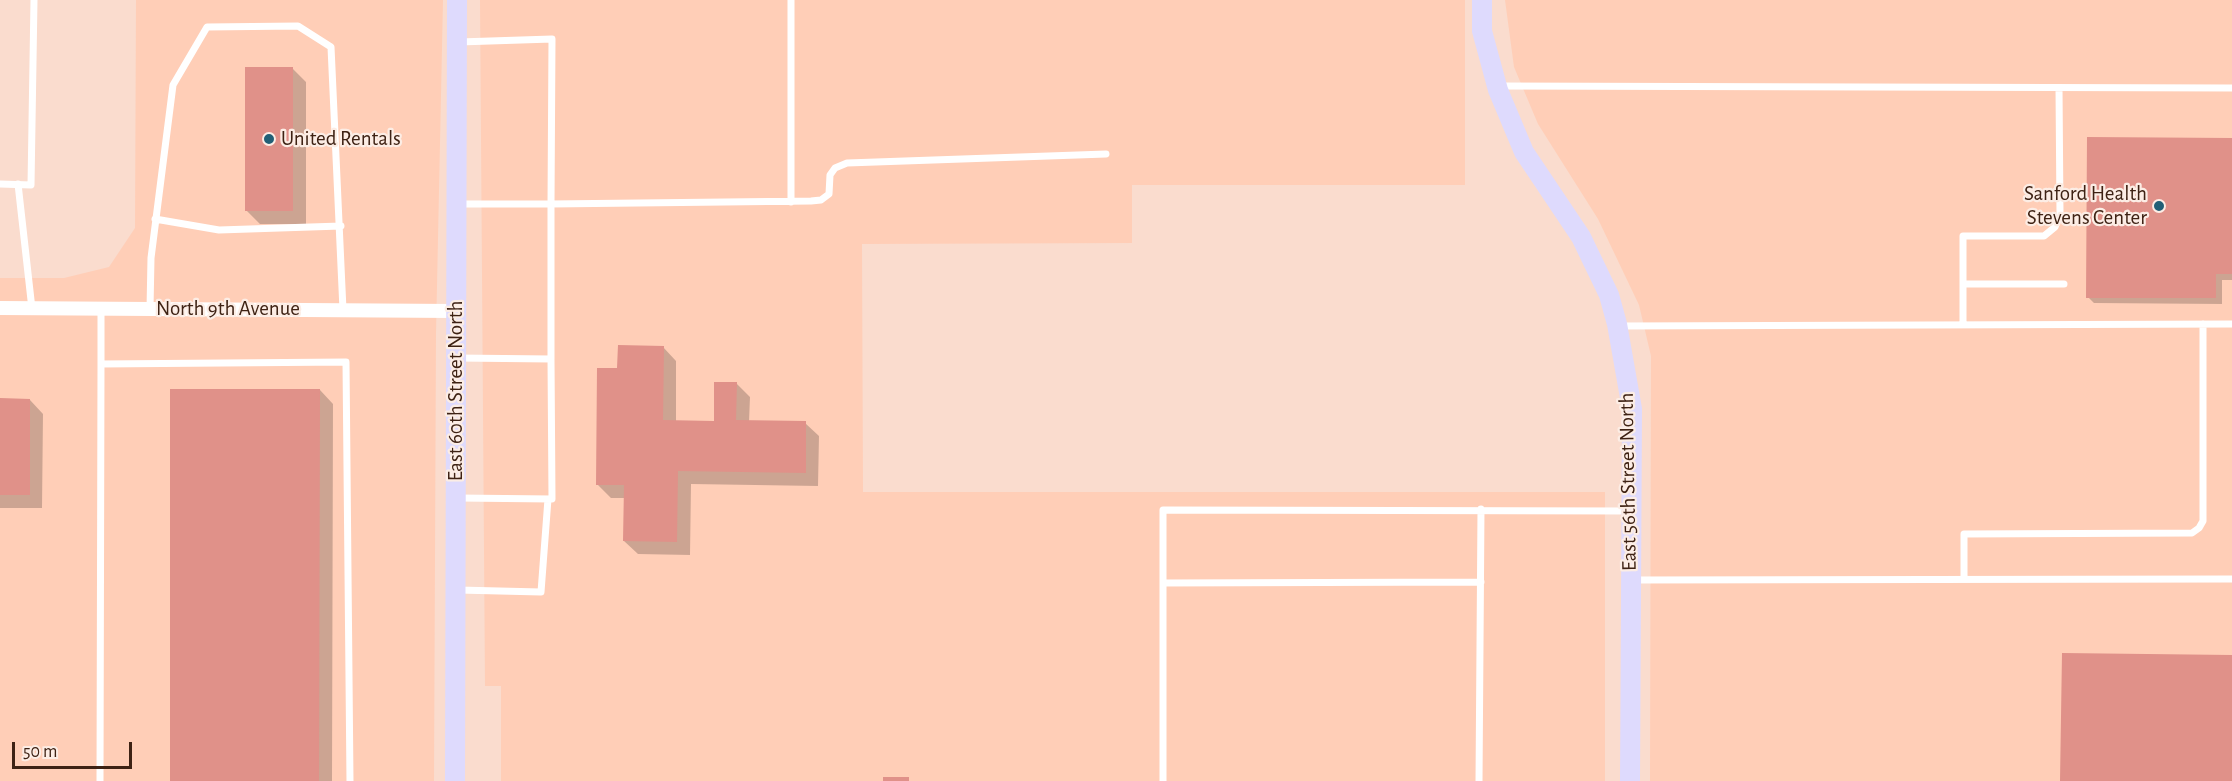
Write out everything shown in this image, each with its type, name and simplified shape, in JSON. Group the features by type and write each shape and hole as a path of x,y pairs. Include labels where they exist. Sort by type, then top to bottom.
{"street":[{"name":"East 60th Street North","path":"455,781 457,0"},
{"name":"East 56th Street North","path":"1482,0 1482,31 1497,86 1524,152 1581,237 1609,295 1617,326 1632,409 1630,781"},
{"name":"North 9th Avenue","path":"0,308 456,311"}],"lane":[{"path":"0,184 31,185 33,0"},
{"path":"791,0 791,202"},
{"path":"150,309 155,219 173,85 207,27 298,26 331,47 341,225 343,310"},
{"path":"456,498 552,499 550,204 552,39 457,42"},
{"path":"1497,86 2232,88"},
{"path":"1963,324 1963,236 2044,236 2055,227 2060,214 2059,88"},
{"path":"456,204 820,200 829,194 830,175 835,168 847,163 1106,154"},
{"path":"18,184 32,309"},
{"path":"155,219 219,230 341,225"},
{"path":"1963,284 2064,284"},
{"path":"100,781 101,309"},
{"path":"1964,579 1964,534 2192,532 2199,528 2203,521 2203,324"},
{"path":"1617,326 2232,324"},
{"path":"456,358 551,358"},
{"path":"101,364 346,362 350,781"},
{"path":"456,590 541,592 548,499"},
{"path":"1479,781 1481,509"},
{"path":"1163,781 1163,510 1630,511"},
{"path":"1630,579 2232,579"},
{"path":"1163,583 1480,582"}],"shaded area":[{"path":"136,0 443,0 436,333 434,781 0,781 0,278 64,278 109,267 135,228"},
{"path":"480,0 1465,0 1465,185 1132,185 1132,243 862,244 863,492 1605,492 1605,781 501,781 501,686 485,686"},
{"path":"1505,0 2232,0 2232,781 1650,781 1651,356 1639,305 1598,219 1538,124 1514,67"}],"building":[{"name":"United Rentals","path":"245,67 293,67 293,211 245,211"},
{"name":"Sanford Health Stevens Center","path":"2087,137 2232,138 2232,274 2216,274 2216,298 2086,298"},
{"path":"618,345 664,346 663,420 714,421 714,382 737,382 736,420 806,421 806,473 678,471 677,542 623,541 624,485 596,485 597,368 617,368"},
{"path":"170,389 320,389 319,781 170,781"},
{"path":"0,398 30,399 30,495 0,495"},
{"path":"2062,653 2232,655 2232,781 2060,781"},
{"path":"883,777 909,777 909,781 883,781"}],"place":[{"name":"United Rentals","path":"269,139"},
{"name":"Sanford Health Stevens Center","path":"2159,206"}]}
